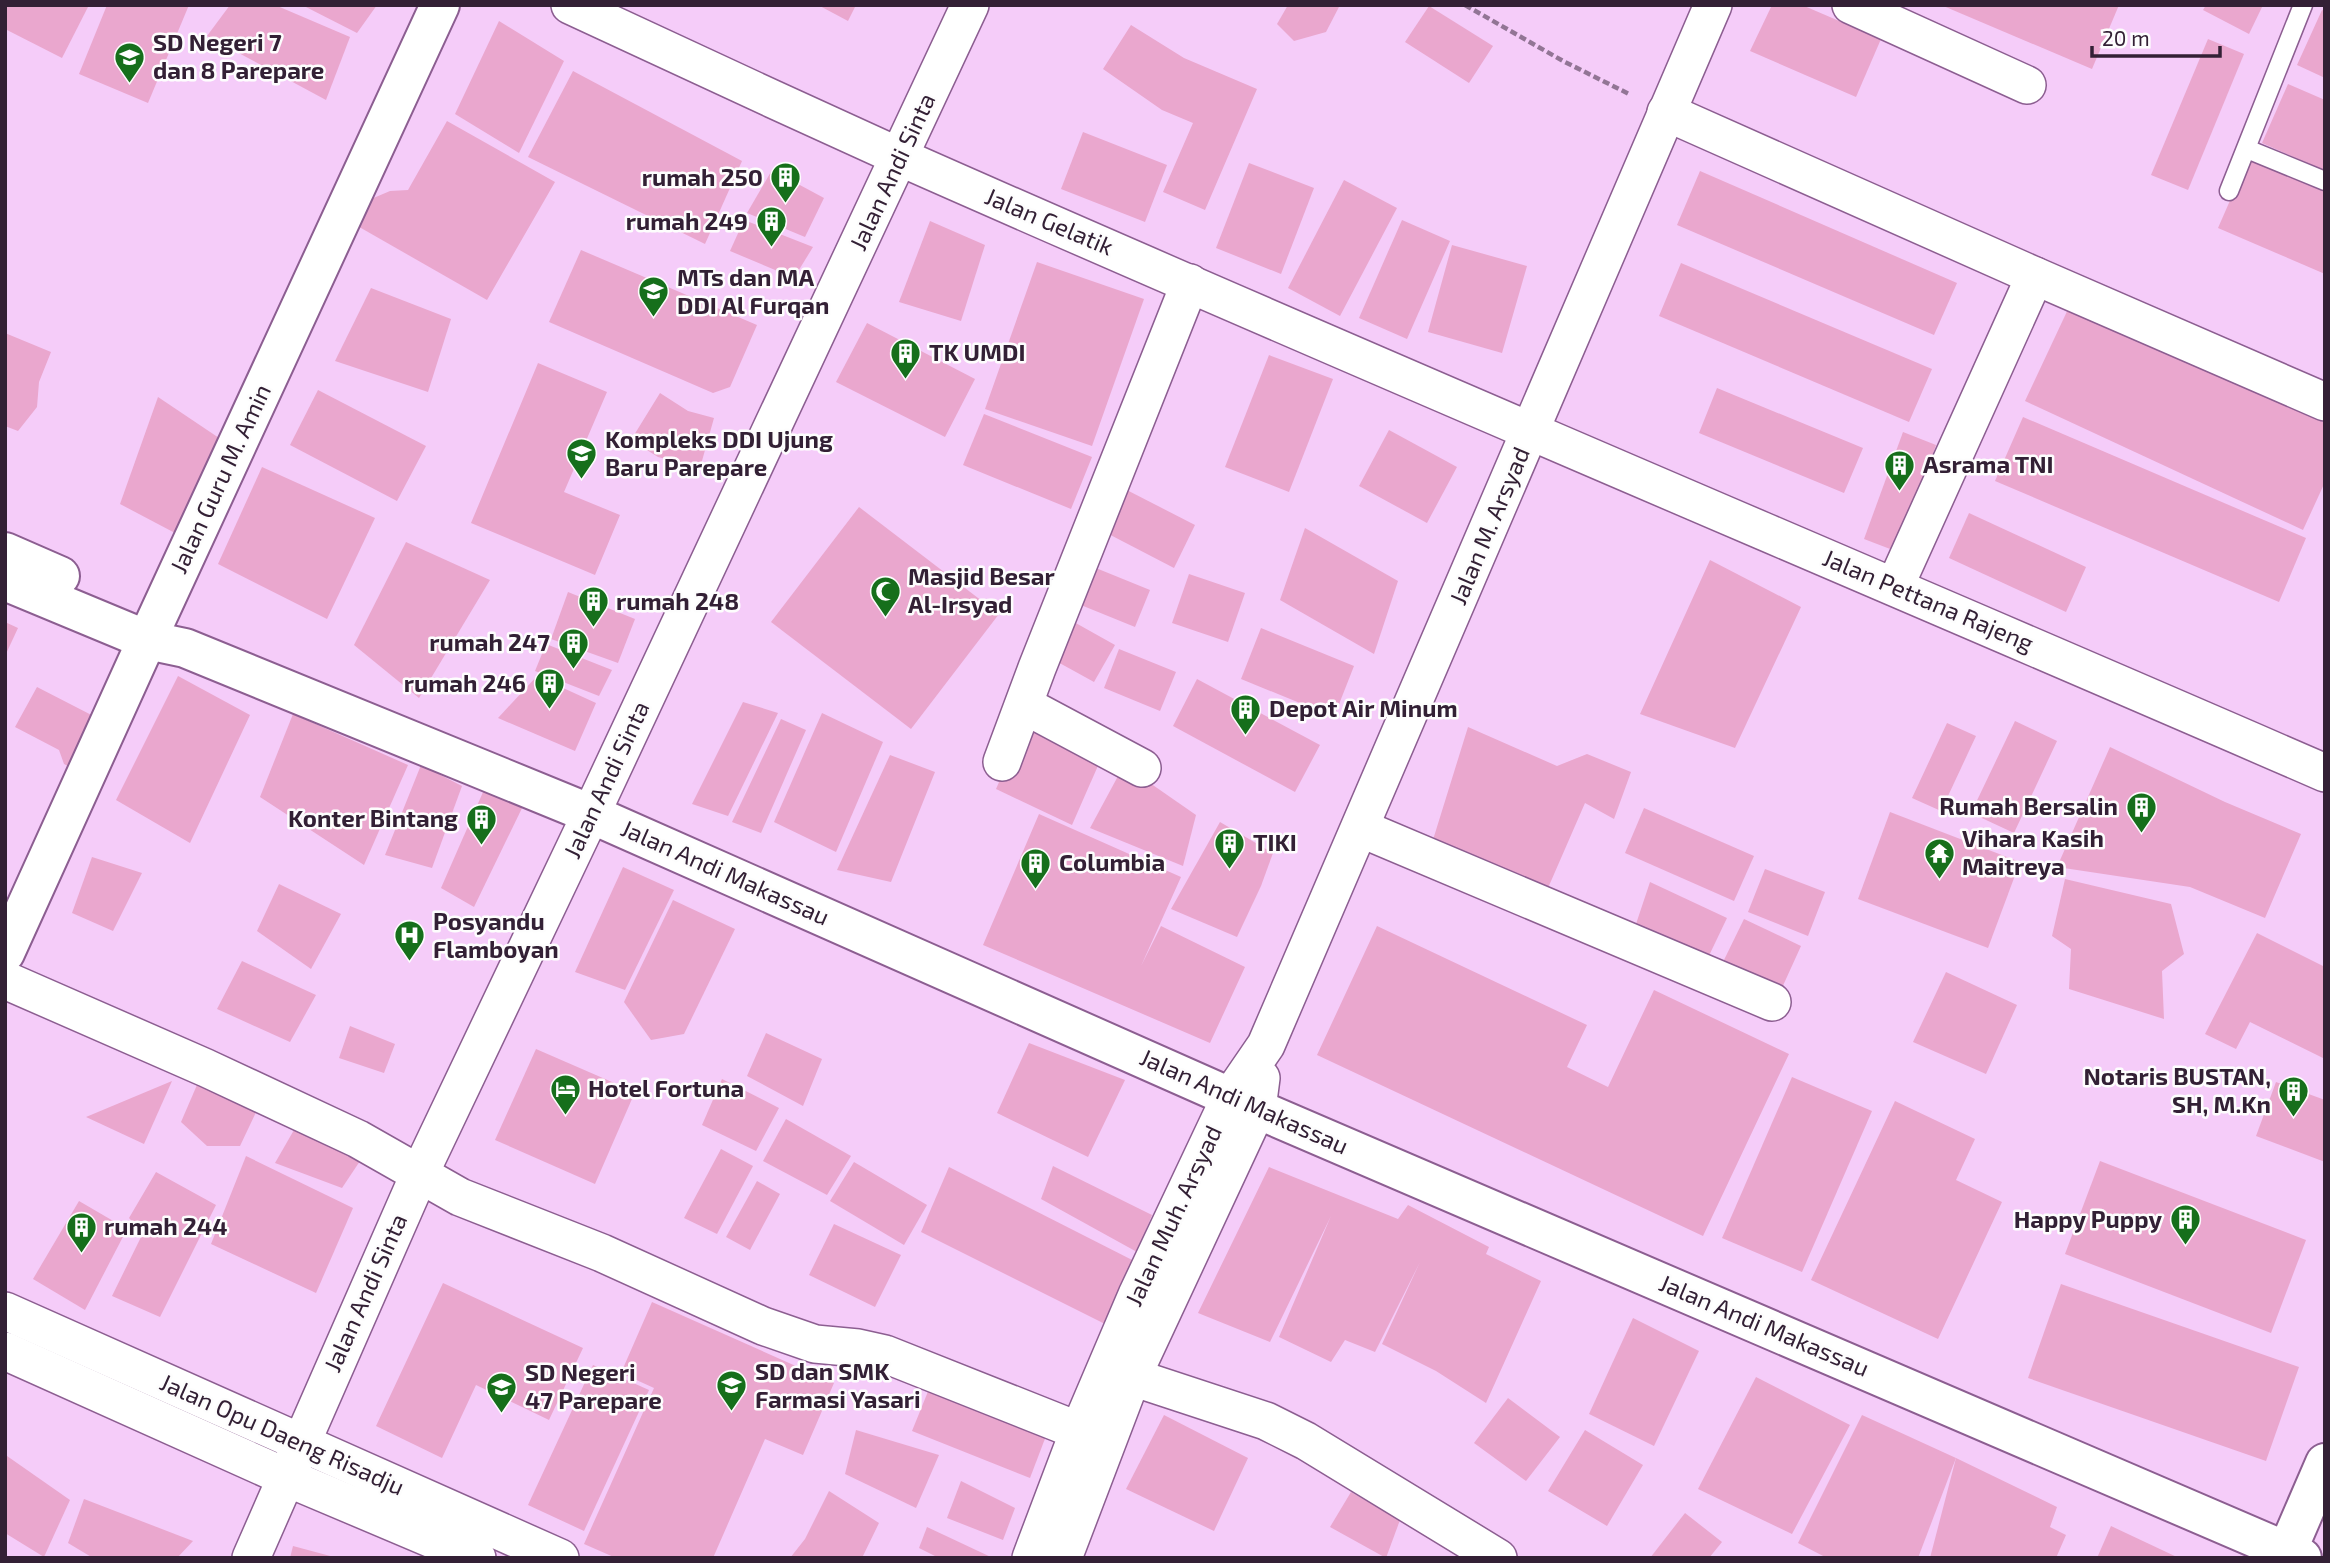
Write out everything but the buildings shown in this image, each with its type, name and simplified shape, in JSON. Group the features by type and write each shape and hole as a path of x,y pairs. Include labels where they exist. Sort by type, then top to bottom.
{"street":[{"name":"Jalan Guru M. Amin","path":"5,953 440,5"},
{"name":"Jalan Gelatik","path":"569,5 900,157 1531,431"},
{"name":"Jalan Andi Sinta","path":"251,1558 419,1175 592,814 970,5"},
{"name":"Jalan M. Arsyad","path":"1266,1045 1713,5"},
{"path":"1851,5 2027,85"},
{"path":"1666,112 2325,402"},
{"path":"1895,586 2035,276"},
{"path":"1002,762 1190,283"},
{"name":"Jalan Pettana Rajeng","path":"1531,431 2325,773"},
{"path":"5,552 152,630"},
{"path":"5,581 152,630"},
{"name":"Jalan Andi Makassau","path":"152,630 185,648 592,814 1244,1102 2291,1555"},
{"path":"1024,705 1142,768"},
{"path":"1360,828 1772,1002"},
{"path":"5,980 358,1139 460,1197 602,1253 763,1326 815,1344 858,1348 885,1354 1079,1431"},
{"name":"Jalan Muh. Arsyad","path":"1063,1558 1119,1372 1244,1102 1266,1045"},
{"name":"Jalan Opu Daeng Risadju","path":"5,1311 560,1558"},
{"name":"Jalan Opu Daeng Risadju","path":"5,1351 288,1478 477,1558"},
{"path":"1119,1372 1266,1421 1306,1441 1498,1558"},
{"name":"Jalan Muh. Arsyad","path":"1031,1558 1079,1431 1119,1372"},
{"path":"2291,1555 2325,1463"}],"lane":[{"path":"2230,191 2303,5"},
{"path":"2247,149 2325,181"}],"path":[{"path":"1465,5 1563,61 1666,112"}],"place":[{"name":"SD Negeri 7 dan 8 Parepare","path":"130,84"},
{"name":"rumah 250","path":"786,205"},
{"name":"rumah 249","path":"771,249"},
{"name":"MTs dan MA DDI Al Furqan","path":"654,319"},
{"name":"TK UMDI","path":"906,380"},
{"name":"Kompleks DDI Ujung Baru Parepare","path":"582,481"},
{"name":"Asrama TNI","path":"1900,492"},
{"name":"Masjid Besar Al-Irsyad","path":"885,618"},
{"name":"rumah 248","path":"593,629"},
{"name":"rumah 247","path":"573,670"},
{"name":"rumah 246","path":"549,711"},
{"name":"Depot Air Minum","path":"1246,736"},
{"name":"Rumah Bersalin","path":"2141,834"},
{"name":"Konter Bintang","path":"481,846"},
{"name":"TIKI","path":"1230,870"},
{"name":"Vihara Kasih Maitreya","path":"1939,880"},
{"name":"Columbia","path":"1036,890"},
{"name":"Posyandu Flamboyan","path":"410,963"},
{"name":"Hotel Fortuna","path":"565,1116"},
{"name":"Notaris BUSTAN, SH, M.Kn","path":"2294,1118"},
{"name":"Happy Puppy","path":"2185,1247"},
{"name":"rumah 244","path":"81,1254"},
{"name":"SD dan SMK Farmasi Yasari","path":"732,1413"},
{"name":"SD Negeri 47 Parepare","path":"502,1414"}]}
